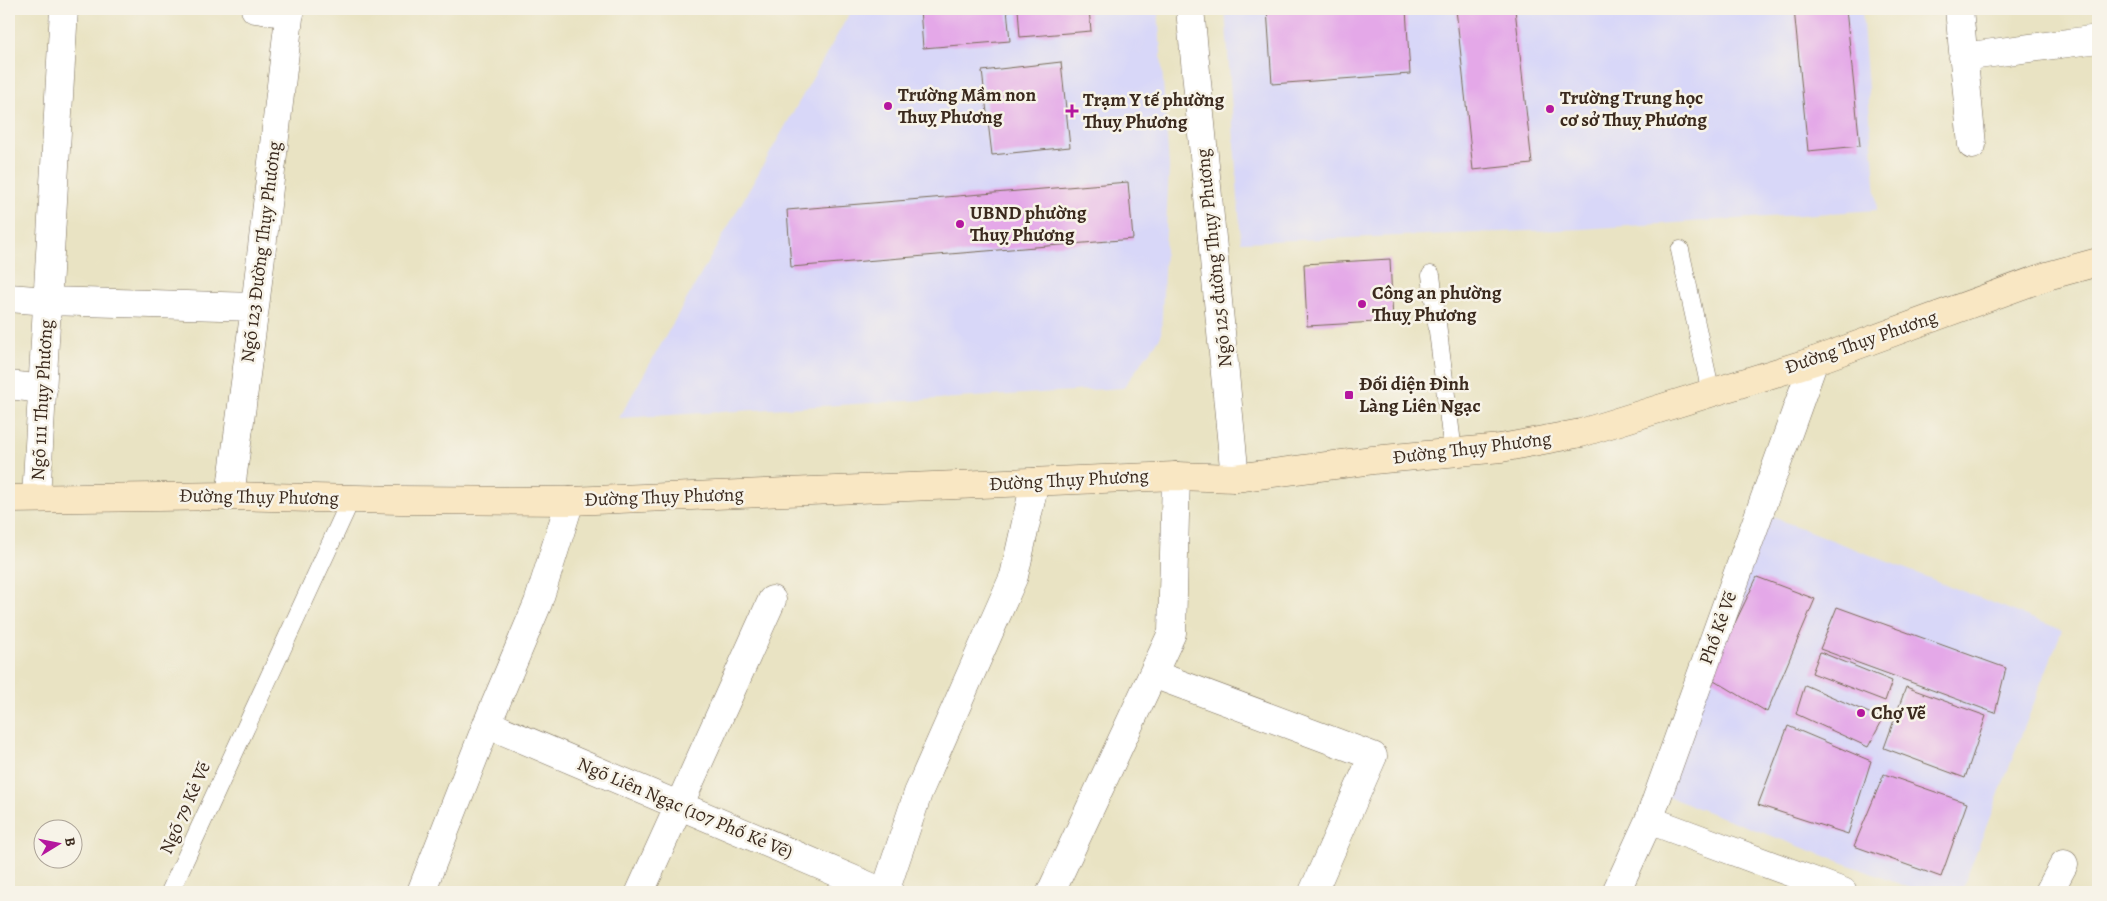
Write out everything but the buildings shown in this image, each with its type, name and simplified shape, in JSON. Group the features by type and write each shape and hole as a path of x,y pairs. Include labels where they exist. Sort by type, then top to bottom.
{"main road":[{"name":"Đường Thụy Phương","path":"9,499 230,496 570,501 1176,476 1235,478 1502,448 1581,433 1814,361 2047,276 2098,262"}],"street":[{"name":"Ngõ 111 Thụy Phương","path":"36,498 64,9"},
{"path":"255,9 290,11"},
{"name":"Ngõ 125 đường Thụy Phương","path":"1190,9 1235,478"},
{"path":"1958,9 1972,145"},
{"name":"Ngõ 123 Đường Thụy Phương","path":"230,496 290,11"},
{"path":"1963,57 2098,39"},
{"path":"9,298 48,301 254,307"},
{"name":"Phố Kẻ Vẽ","path":"1616,892 1649,820 1814,361"},
{"path":"9,385 43,389"},
{"path":"1051,892 1172,633 1176,476"},
{"path":"884,892 918,794 1014,576 1035,482"},
{"path":"421,892 487,724 538,603 570,501"},
{"path":"640,892 772,600"},
{"path":"1153,674 1373,756 1313,892"},
{"name":"Ngõ Liên Ngạc (107 Phố Kẻ Vẽ)","path":"487,724 884,892"},
{"path":"1649,820 1843,892"},
{"path":"2049,892 2064,864"}],"lane":[{"path":"1680,250 1710,393"},
{"path":"1432,275 1454,452"},
{"name":"Ngõ 79 Kẻ Vẽ","path":"170,892 238,740 351,499"}],"shaded area":[{"path":"852,9 1158,9 1169,167 1161,336 1123,388 619,418"},
{"name":"Trường Trung học cơ sở Thuỵ Phương","path":"1225,9 1862,9 1877,210 1582,229 1241,242"},
{"name":"Chợ Vẽ","path":"1763,513 2062,630 1961,892 1921,892 1663,795"}],"place":[{"name":"Trường Mầm non Thuỵ Phương","path":"888,106"},
{"name":"Trường Trung học cơ sở Thuỵ Phương","path":"1550,109"},
{"name":"Trạm Y tế phường Thuỵ Phương","path":"1072,111"},
{"name":"UBND phường Thuỵ Phương","path":"960,224"},
{"name":"Công an phường Thuỵ Phương","path":"1362,304"},
{"name":"Đối diện Đình Làng Liên Ngạc","path":"1349,395"},
{"name":"Chợ Vẽ","path":"1861,713"}]}
